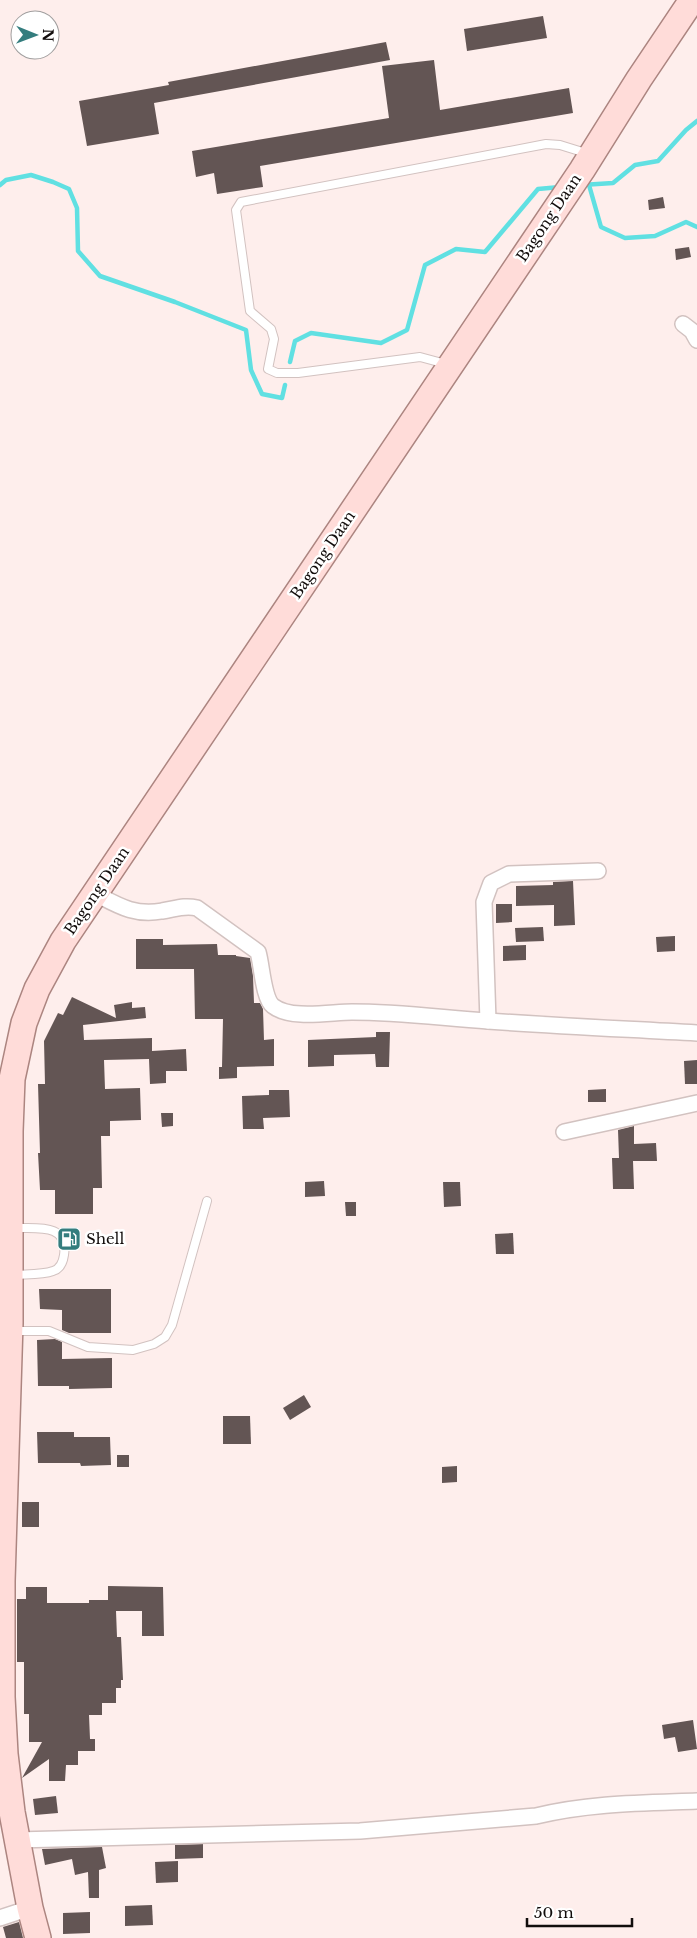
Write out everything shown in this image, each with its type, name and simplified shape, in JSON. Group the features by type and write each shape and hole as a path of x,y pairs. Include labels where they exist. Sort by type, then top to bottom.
{"main road":[{"name":"Bagong Daan","path":"38,1938 30,1908 17,1840 5,1754 1,1697 1,1581 6,1326 10,1275 10,1131 12,1079 24,1022 37,989 54,957 587,162 639,79 692,0"}],"street":[{"path":"682,324 692,331 697,340"},
{"path":"488,1021 484,902 491,883 509,874 598,871"},
{"path":"96,894 132,912 162,911 188,906 197,908 258,952 267,998 273,1006 286,1011 303,1014 352,1012 410,1014 488,1021 697,1033"},
{"path":"564,1132 697,1102"},
{"path":"17,1840 360,1831 536,1816 563,1810 624,1803 697,1801"},
{"path":"0,1918 30,1908"}],"lane":[{"path":"450,365 420,357 298,373 277,373 268,369 274,339 271,329 250,311 236,210 241,202 546,144 560,145 587,162"},
{"path":"6,1326 49,1331 88,1347 133,1350 154,1344 165,1337 172,1325 207,1201"},
{"path":"10,1228 53,1231 60,1234 63,1238 65,1248 63,1261 53,1271 10,1275"}],"building":[{"path":"543,16 547,38 467,51 464,29"},
{"path":"386,42 390,60 154,103 159,134 87,146 79,101 169,85 168,82"},
{"path":"434,60 440,110 569,88 573,113 260,166 263,187 217,194 214,173 196,177 192,151 389,118 382,66"},
{"path":"663,197 665,208 649,210 648,200"},
{"path":"689,247 691,257 676,260 675,249"},
{"path":"573,881 575,925 554,926 554,905 516,906 516,886 553,885 553,882"},
{"path":"496,904 512,904 512,922 496,923"},
{"path":"543,927 544,941 516,942 515,928"},
{"path":"675,936 675,951 657,952 656,937"},
{"path":"136,939 163,939 163,945 217,944 218,955 236,955 250,958 254,1003 260,1003 263,1009 264,1040 274,1039 274,1066 237,1067 237,1078 219,1079 219,1067 222,1067 223,1019 195,1019 194,969 136,969"},
{"path":"526,945 526,960 503,961 503,946"},
{"path":"72,997 116,1018 114,1005 132,1002 132,1008 145,1007 146,1018 83,1025 84,1040 152,1038 152,1051 186,1049 187,1071 166,1071 166,1083 150,1084 149,1059 104,1060 105,1089 140,1088 141,1120 110,1121 110,1136 101,1136 102,1188 93,1188 93,1214 55,1214 55,1190 40,1190 38,1084 45,1084 44,1041 58,1013 63,1015"},
{"path":"376,1032 390,1032 389,1067 376,1067 375,1054 334,1055 334,1066 308,1067 308,1040 376,1037"},
{"path":"697,1060 697,1084 685,1084 684,1061"},
{"path":"606,1089 606,1102 588,1102 588,1090"},
{"path":"269,1090 289,1090 290,1117 263,1118 264,1129 243,1129 242,1096 269,1095"},
{"path":"161,1113 173,1113 173,1126 162,1127"},
{"path":"634,1126 634,1144 656,1143 657,1161 633,1161 634,1189 613,1189 612,1158 619,1158 618,1130"},
{"path":"324,1181 325,1196 305,1197 305,1182"},
{"path":"443,1182 460,1182 461,1206 444,1207"},
{"path":"345,1202 356,1202 356,1216 346,1216"},
{"path":"513,1233 514,1254 496,1254 495,1234"},
{"path":"39,1289 111,1289 111,1333 69,1333 62,1330 62,1310 40,1309"},
{"path":"55,1339 62,1342 62,1359 112,1358 112,1388 69,1389 69,1386 38,1386 37,1340"},
{"path":"304,1395 311,1407 290,1420 283,1408"},
{"path":"223,1416 250,1416 251,1444 223,1444"},
{"path":"37,1432 74,1432 74,1437 110,1437 111,1465 81,1466 80,1463 38,1463"},
{"path":"117,1455 129,1455 129,1467 117,1467"},
{"path":"457,1466 457,1482 442,1483 442,1467"},
{"path":"22,1502 39,1502 39,1527 22,1527"},
{"path":"108,1586 163,1587 164,1636 142,1636 142,1611 116,1611 117,1637 121,1637 123,1680 121,1680 121,1688 116,1688 116,1703 102,1703 102,1715 89,1715 90,1739 95,1739 95,1751 78,1751 78,1765 66,1765 65,1781 49,1781 49,1759 22,1778 42,1742 29,1742 29,1714 24,1714 24,1662 17,1662 17,1599 26,1599 26,1587 47,1587 47,1603 89,1603 89,1600 108,1600"},
{"path":"693,1720 697,1749 678,1752 675,1737 664,1739 662,1725"},
{"path":"56,1796 58,1813 35,1815 33,1799"},
{"path":"203,1844 203,1858 175,1859 175,1845"},
{"path":"102,1847 106,1868 99,1870 99,1898 89,1898 88,1872 75,1875 72,1859 45,1865 42,1849"},
{"path":"178,1861 178,1882 156,1883 155,1862"},
{"path":"152,1905 153,1925 125,1926 125,1906"},
{"path":"90,1912 90,1933 63,1934 63,1913"},
{"path":"19,1922 23,1938 6,1938 3,1927"}],"waterway":[{"path":"582,185 613,183 635,165 658,161 686,130 697,121"},
{"path":"0,185 6,180 31,175 69,189 77,208 78,251 100,276 175,302 246,330 251,370 262,394 282,398 285,385"},
{"path":"589,185 601,227 625,238 655,236 686,222 697,227"},
{"path":"290,362 295,341 311,333 381,343 407,330 425,265 456,249 485,252 538,189 560,187"}],"place":[{"name":"Shell","path":"69,1239"}]}
